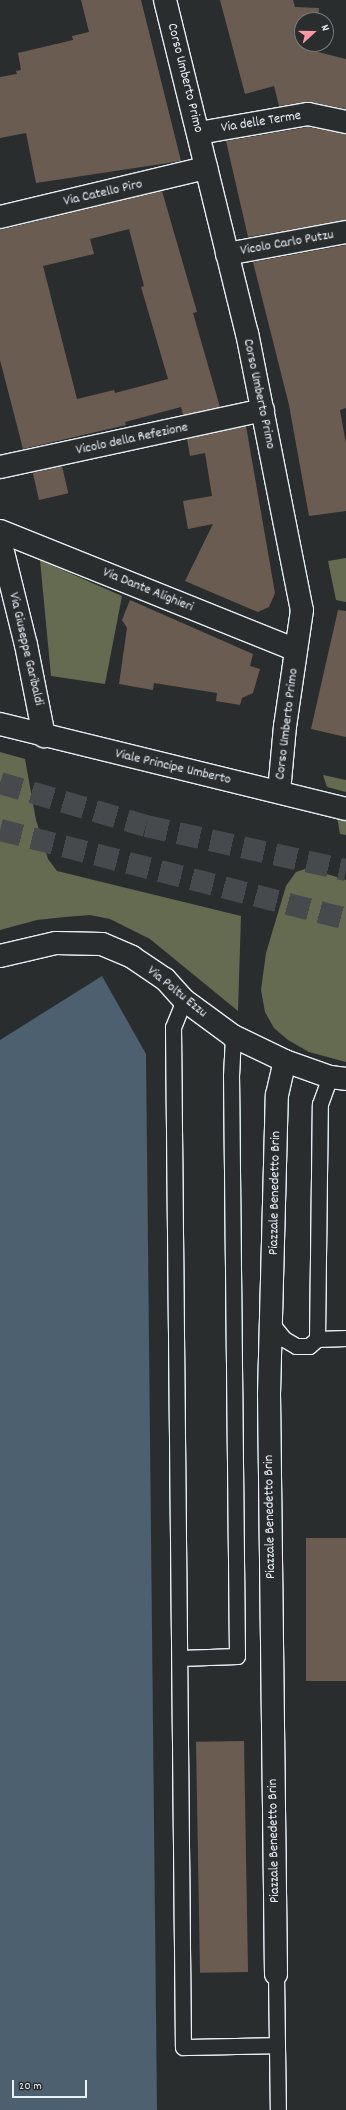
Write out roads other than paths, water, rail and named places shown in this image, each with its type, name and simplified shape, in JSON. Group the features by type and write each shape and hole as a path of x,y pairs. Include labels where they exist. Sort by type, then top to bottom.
{"street":[{"name":"Corso Umberto Primo","path":"165,0 199,133 263,410 302,610 285,726 279,792"},
{"name":"Via delle Terme","path":"199,133 308,114 346,122"},
{"name":"Via Catello Piro","path":"0,217 206,168"},
{"name":"Vicolo Carlo Putzu","path":"227,254 346,232"},
{"name":"Vicolo della Refezione","path":"0,468 263,410"},
{"name":"Via Dante Alighieri","path":"0,531 296,650"},
{"name":"Via Giuseppe Garibaldi","path":"0,540 26,646 44,736"},
{"name":"Viale Principe Umberto","path":"0,724 346,809"},
{"name":"Via Poltu Ezzu","path":"0,956 56,943 102,944 132,957 165,979 184,1000 233,1036 285,1061 338,1078"},
{"name":"Piazzale Benedetto Brin","path":"276,1974 269,1410 277,1095 285,1061"}],"lane":[{"path":"184,1000 173,1027 183,2047 276,2045"},
{"path":"180,1658 237,1656 231,1084 233,1036"},
{"path":"317,1339 320,1104 338,1078"},
{"path":"272,1323 284,1339 296,1346 309,1346 317,1339 346,1338"},
{"path":"276,1974 278,2110"}],"water":[{"path":"102,976 146,1054 157,2110 0,2110 0,1040"}],"tunnel":[{"path":"0,783 146,826 346,870"},
{"path":"0,830 346,919"}]}
